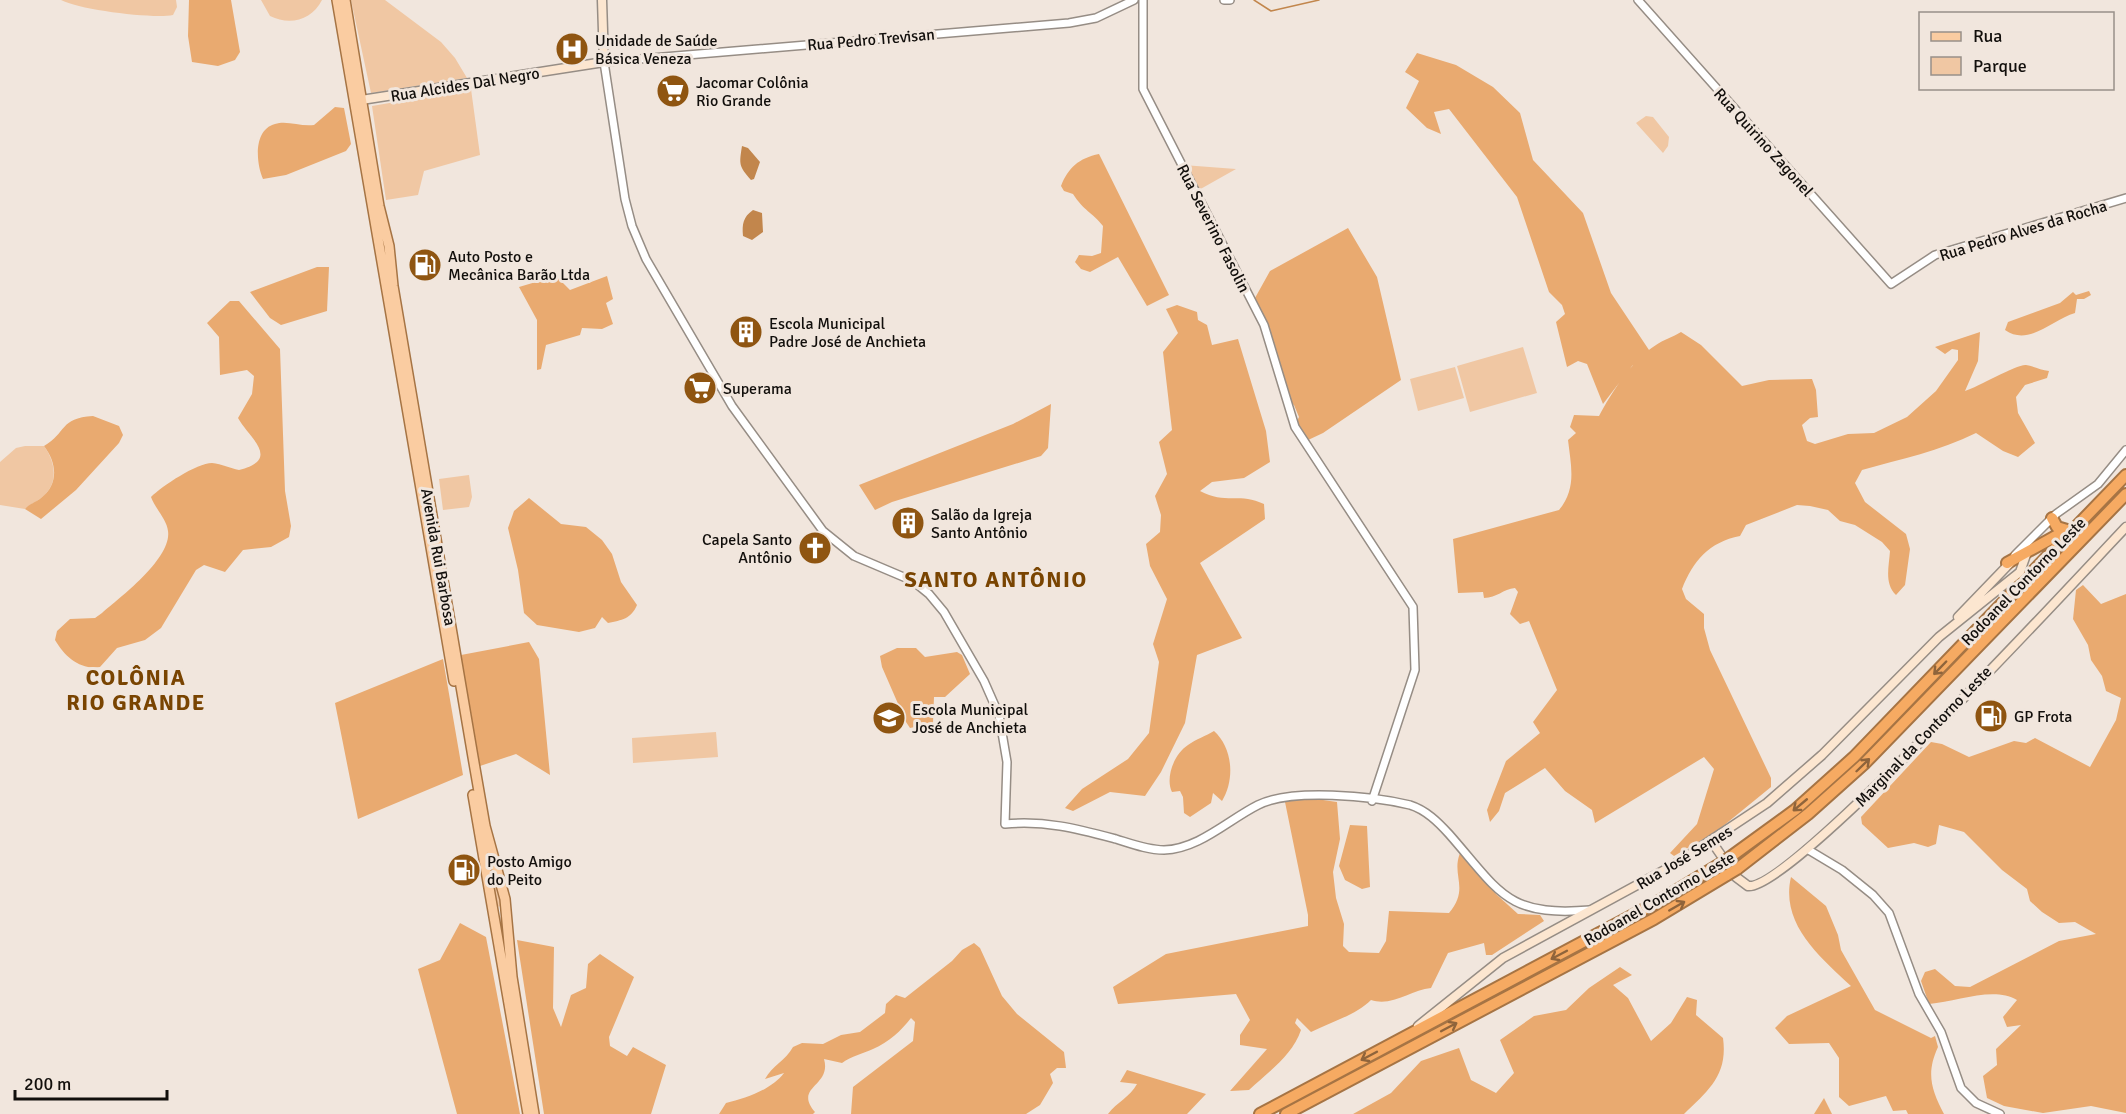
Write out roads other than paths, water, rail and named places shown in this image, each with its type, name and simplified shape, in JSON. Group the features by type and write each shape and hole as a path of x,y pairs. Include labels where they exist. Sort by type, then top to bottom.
{"highway":[{"path":"2007,563 2067,530 2122,479"},
{"name":"Rodoanel Contorno Leste","path":"1260,1114 1654,904 1725,861 1795,810 1848,762 2122,479"},
{"name":"Rodoanel Contorno Leste","path":"1286,1114 1654,919 1732,872 1808,814 1865,763 2126,496"},
{"path":"2052,518 2057,527 2067,530"}],"main road":[{"name":"Avenida Rui Barbosa","path":"337,0 379,206 389,244 393,286 472,757 485,826 502,881 508,918 512,977 534,1114"},
{"name":"Avenida Rui Barbosa","path":"345,0 377,245 528,1114"},
{"path":"602,0 604,62"},
{"name":"Rua Alcides Dal Negro","path":"358,100 604,62"},
{"path":"377,245 383,239 389,244"},
{"name":"Marginal da Contorno Leste","path":"1712,842 1743,884 1752,886 1765,882 1863,800 2126,527"},
{"path":"2023,568 2027,552"},
{"path":"2007,563 2018,560 2023,568"},
{"name":"Rua José Semes","path":"1401,1039 1492,965 1712,842 1767,803 1810,767 1939,637 2007,563"},
{"name":"Rua José Semes","path":"1939,637 2023,568"},
{"path":"494,916 508,918"},
{"path":"496,926 508,929"}],"street":[{"name":"Rua Pedro Trevisan","path":"604,62 1069,23 1096,18 1134,0"},
{"name":"Rua Severino Fasolin","path":"1143,0 1143,89 1263,326 1292,421 1413,607 1415,670 1372,801"},
{"name":"Rua Quirino Zagonel","path":"1638,0 1891,284"},
{"path":"604,62 625,199 632,226 646,259 732,406 823,531 854,556 913,581 929,594 944,612 984,681 999,715 1007,762 1005,824 1046,822 1148,848 1170,849 1192,843 1257,806 1282,797 1315,795 1412,806 1425,812 1439,823 1508,899 1524,907 1552,912 1591,910"},
{"name":"Rua Pedro Alves da Rocha","path":"1891,284 1935,255 2126,198"},
{"path":"2007,563 2052,518 2098,483 2126,450"},
{"path":"2027,552 2032,538"},
{"path":"1807,849 1842,870 1873,895 1889,913 1919,994 1941,1032 1961,1088 1976,1103 2000,1114"},
{"path":"1552,912 1561,926"}],"waterway":[{"path":"1254,0 1271,11 1319,0"}],"place":[{"name":"Unidade de Saúde Básica Veneza","path":"572,49"},
{"name":"Jacomar Colônia Rio Grande","path":"673,91"},
{"name":"Auto Posto e Mecânica Barão Ltda","path":"425,265"},
{"name":"Escola Municipal Padre José de Anchieta","path":"746,332"},
{"name":"Superama","path":"700,388"},
{"name":"Salão da Igreja Santo Antônio","path":"908,523"},
{"name":"Capela Santo Antônio","path":"815,548"},
{"name":"GP Frota","path":"1991,716"},
{"name":"Escola Municipal José de Anchieta","path":"889,718"},
{"name":"Posto Amigo do Peito","path":"464,870"}],"district":[{"name":"SANTO ANTÔNIO","path":"996,579"},
{"name":"COLÔNIA RIO GRANDE","path":"136,690"}]}
